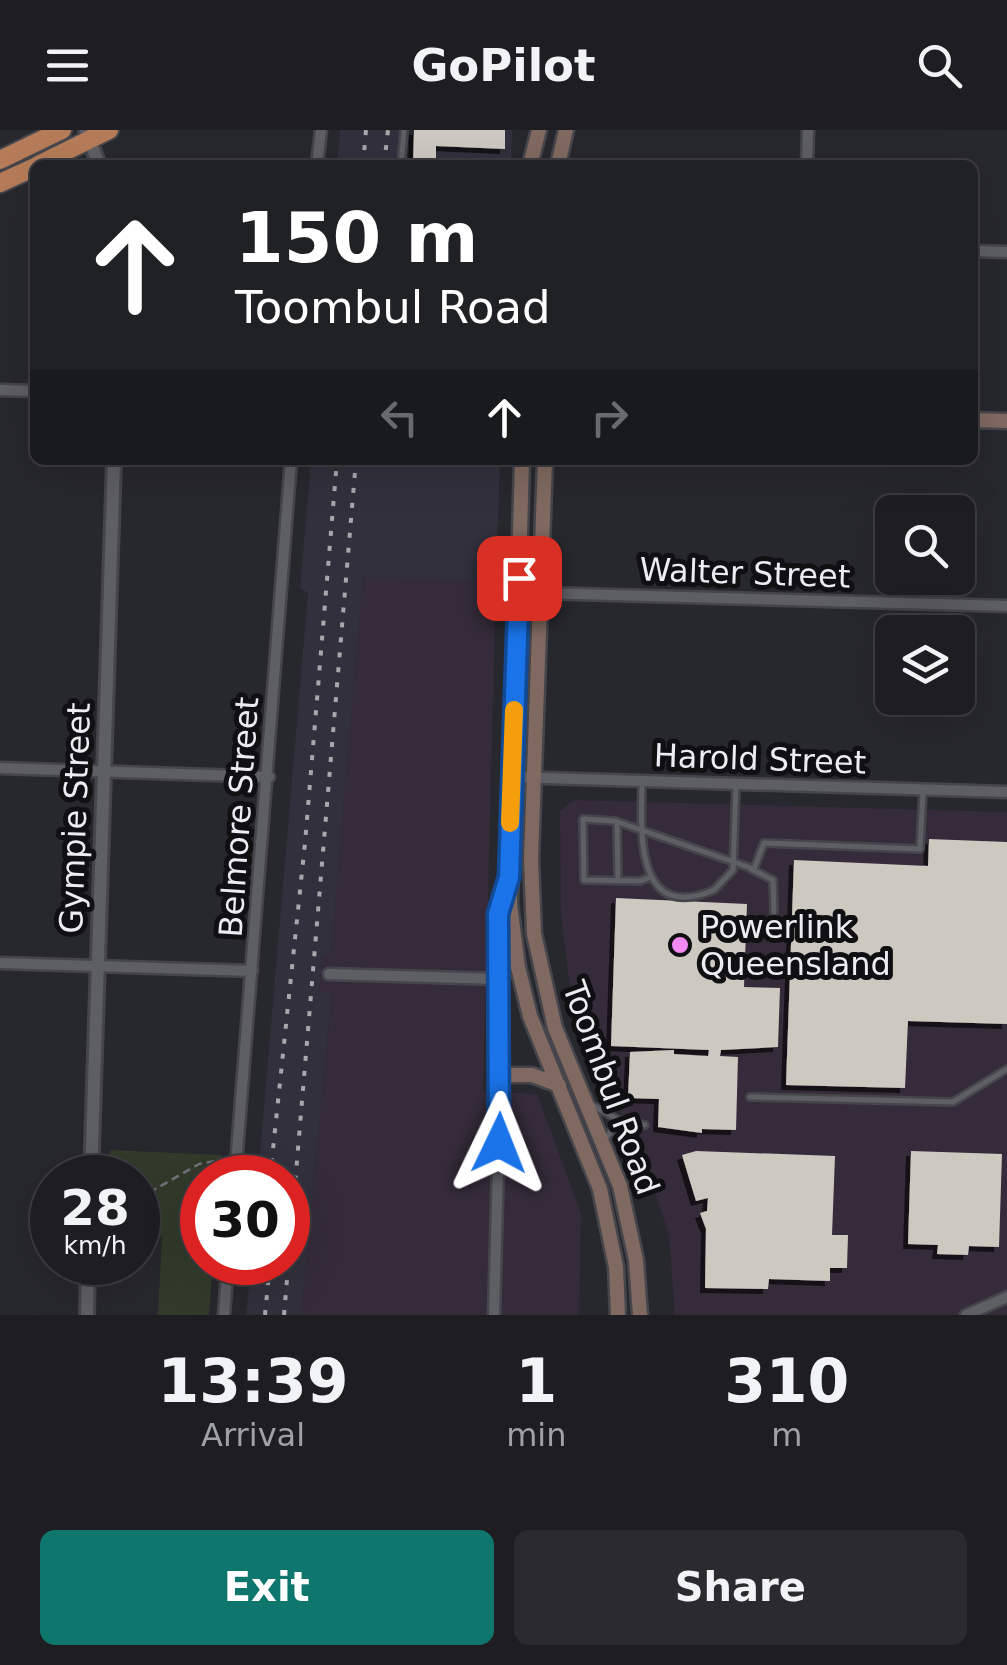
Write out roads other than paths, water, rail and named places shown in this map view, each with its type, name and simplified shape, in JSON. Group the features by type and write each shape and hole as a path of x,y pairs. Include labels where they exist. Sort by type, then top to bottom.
{"highway":[{"path":"0,160 62,130"},
{"path":"47,160 88,135 109,130"},
{"path":"0,183 30,169"}],"main road":[{"path":"531,160 539,130"},
{"path":"559,160 566,130"},
{"path":"978,420 1007,421"},
{"name":"Toombul Road","path":"522,465 509,877 523,992 600,1189 616,1266 618,1315"},
{"name":"Toombul Road","path":"545,465 530,883 537,956 555,1028 604,1141 632,1234 640,1315"},
{"path":"501,1075 532,1075 558,1086"}],"street":[{"path":"317,160 320,130"},
{"path":"807,160 808,130"},
{"path":"88,135 97,160"},
{"path":"978,251 1007,252"},
{"path":"0,390 30,391"},
{"name":"Gympie Street","path":"92,1155 114,465"},
{"name":"Belmore Street","path":"237,1155 291,465"},
{"name":"Walter Street","path":"540,592 1007,606"},
{"path":"0,768 269,776"},
{"name":"Harold Street","path":"512,777 1007,792"},
{"path":"494,1315 501,1075 498,914 509,877"},
{"path":"0,963 252,971"},
{"path":"329,974 497,979"},
{"path":"87,1315 88,1285"},
{"path":"224,1315 226,1285"},
{"path":"966,1315 1007,1298"}],"lane":[{"path":"401,160 404,130"},
{"path":"642,780 642,858 650,877 674,894 700,895 722,884 735,862 736,783"},
{"path":"749,868 758,867 764,843 920,849 923,789"},
{"path":"650,877 584,880 583,819 618,822 749,868 773,880 774,912"},
{"path":"618,822 618,881"},
{"path":"750,1098 953,1102 1007,1069"},
{"path":"587,1103 619,1120 645,1125"},
{"path":"604,1141 619,1120"}],"railway":[{"path":"363,160 366,130"},
{"path":"385,160 388,130"},
{"path":"272,1155 305,843 337,465"},
{"path":"284,1315 356,465"},
{"path":"265,1315 268,1285"}],"place":[{"name":"Powerlink Queensland","path":"680,945"}]}
